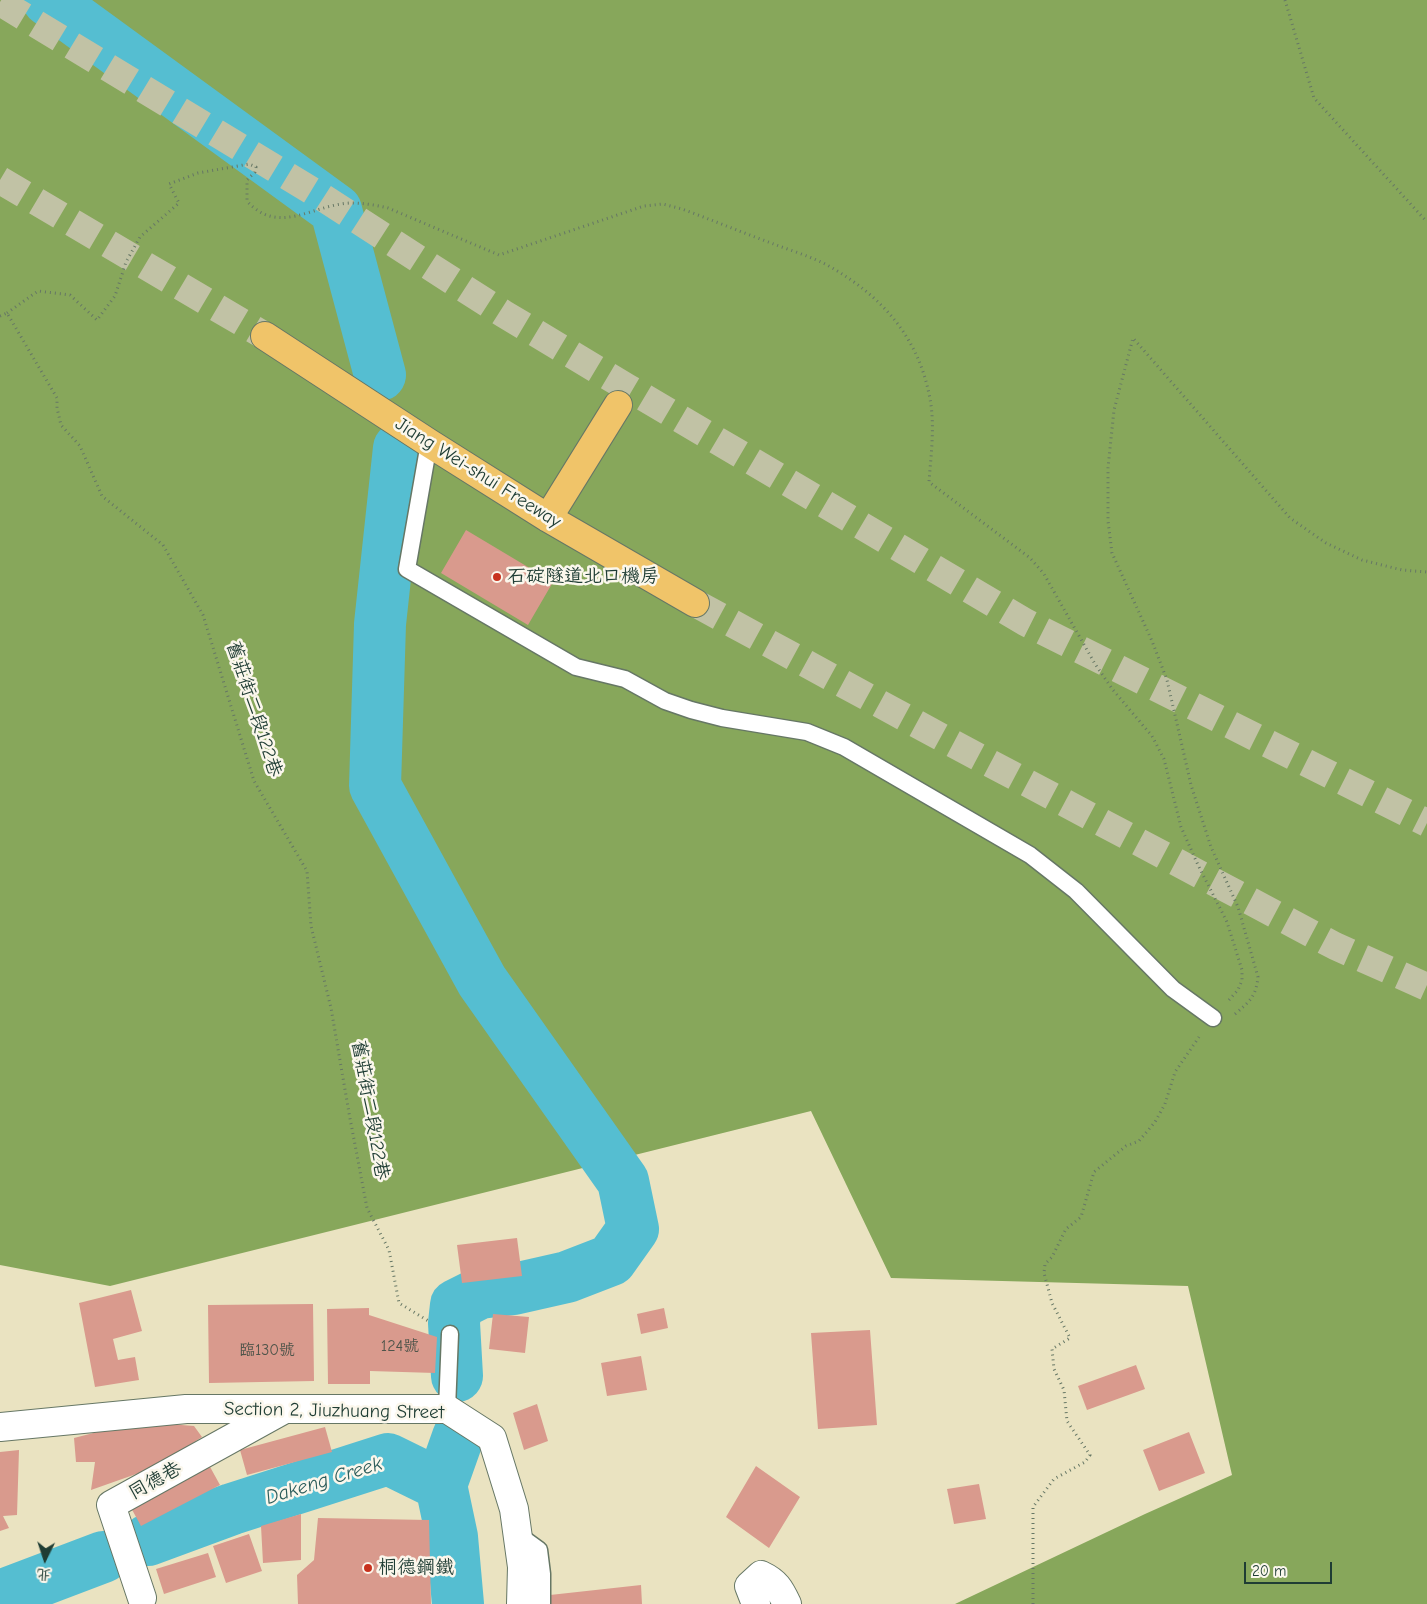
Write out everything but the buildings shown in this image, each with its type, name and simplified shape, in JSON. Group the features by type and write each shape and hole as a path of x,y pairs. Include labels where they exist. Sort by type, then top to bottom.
{"highway":[{"name":"Jiang Wei-shui Freeway","path":"266,336 429,443 548,518 695,603"},
{"path":"548,518 618,405"}],"street":[{"name":"同德巷","path":"142,1598 112,1505 284,1409"},
{"name":"Section 2, Jiuzhuang Street","path":"0,1427 186,1410 447,1409 492,1438 514,1509 522,1567 521,1604"},
{"path":"756,1604 749,1586 761,1575 773,1581 787,1604"}],"lane":[{"path":"429,443 408,569 576,666 625,679 665,701 691,710 722,718 807,732 844,747 1030,855 1076,891 1173,989 1213,1018"},
{"path":"447,1409 450,1334"},
{"path":"517,1534 539,1550 542,1574 542,1604"}],"path":[{"path":"1285,0 1314,98 1427,222"},
{"path":"0,316 38,291 70,295 97,320 115,296 126,262 140,237 180,203 169,184 198,173 249,164 256,167 255,172 247,180 247,201 255,210 265,216 276,218 299,216 322,208 350,203 371,204 388,208 498,255 644,206 663,204 682,209 826,265 863,288 890,312 910,342 925,375 931,400 930,482 1030,558 1044,574 1094,664 1113,690 1152,736 1164,759 1182,827 1198,865 1227,922 1242,970 1242,980 1238,990 1213,1018 1175,1072 1165,1104 1155,1122 1139,1141 1126,1146 1094,1172 1081,1217 1066,1229 1052,1257 1045,1264 1044,1273 1052,1303 1070,1338 1052,1349 1054,1369 1064,1390 1067,1421 1090,1455 1085,1462 1054,1479 1033,1507 1033,1604"},
{"name":"舊莊街二段122巷","path":"7,313 57,398 56,408 61,425 80,446 102,496 163,545 203,615 254,781 307,871 311,926 331,1008 367,1208 389,1250 399,1303 450,1334"},
{"path":"1213,1018 1234,1015 1251,1000 1257,987 1258,977 1238,907 1211,847 1191,785 1166,680 1152,641 1112,553 1108,521 1108,468 1114,410 1133,338 1290,518 1326,543 1362,560 1402,570 1427,572"}],"green space":[{"path":"0,0 1427,0 1427,1604 955,1604 1232,1475 1188,1286 891,1278 811,1111 110,1286 0,1265"}],"waterway":[{"path":"48,0 336,210 380,375"},
{"path":"399,448 380,624 375,786 482,981 623,1181 633,1229 611,1260 567,1277 514,1289 480,1293 456,1305 454,1323 457,1376"},
{"path":"441,1485 458,1437"},
{"name":"Dakeng Creek","path":"148,1540 232,1509 388,1459 441,1485 452,1537 458,1604"},
{"name":"Dakeng Creek","path":"0,1596 103,1557"}],"tunnel":[{"path":"0,2 322,197 504,314 1025,622 1427,823"},
{"path":"0,180 265,336"},
{"path":"695,603 950,742 1335,946 1427,987"}],"place":[{"name":"石碇隧道北口機房","path":"497,577"},
{"name":"桐德鋼鐵","path":"368,1568"}]}
